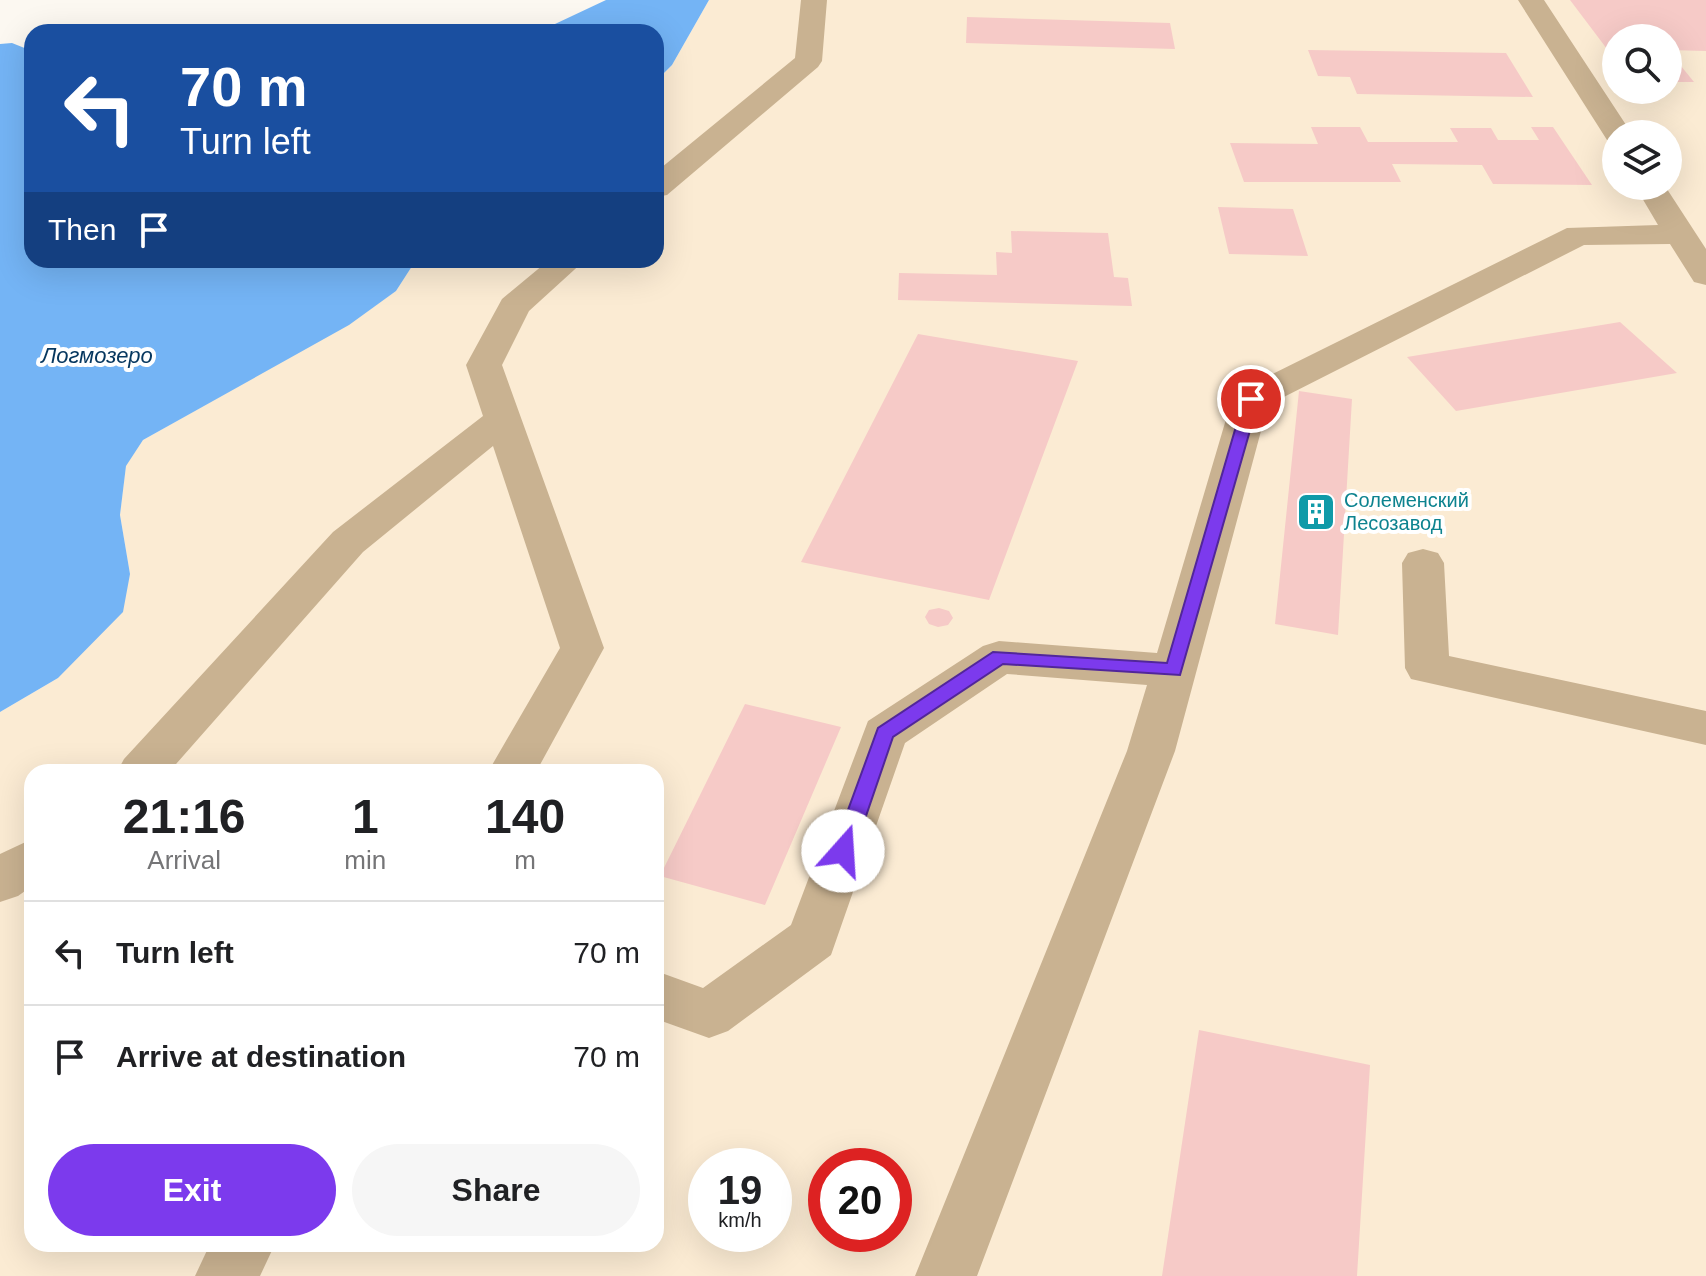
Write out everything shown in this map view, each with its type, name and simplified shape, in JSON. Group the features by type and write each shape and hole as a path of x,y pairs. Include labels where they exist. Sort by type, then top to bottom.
{"lane":[{"path":"664,181 808,61 814,0"},
{"path":"1531,0 1608,120"},
{"path":"1663,200 1681,220 1706,275"},
{"path":"946,1276 1151,751 1251,399 1578,235 1681,220"},
{"path":"517,764 582,648 484,365 514,306 559,268"},
{"path":"148,764 348,542 503,419"},
{"path":"1423,563 1427,668 1706,728"},
{"path":"664,998 709,1014 812,939 885,733 999,657 1174,671"},
{"path":"0,881 24,864"},
{"path":"226,1276 240,1252"}],"shaded area":[{"path":"709,0 1706,0 1706,1276 0,1276 0,712 58,678 130,574 120,515 126,465 143,440 349,324 396,291 411,268 664,268 664,73 672,65"}],"water":[{"path":"606,0 709,0 672,65 664,73 664,24 555,24"},
{"name":"Логмозеро","path":"12,43 24,48 24,268 411,268 396,291 349,325 143,440 126,466 120,515 130,574 123,612 58,678 0,712 0,44"}],"building":[{"path":"1570,0 1706,0 1706,51 1682,50 1682,24 1602,24 1602,42"},
{"path":"967,17 1170,23 1175,49 966,43"},
{"path":"1308,50 1506,53 1533,97 1357,94 1350,77 1318,76"},
{"path":"1682,67 1694,82 1682,82"},
{"path":"1311,127 1360,127 1368,142 1458,142 1450,128 1491,128 1498,140 1539,140 1531,127 1553,127 1592,185 1493,184 1482,165 1392,164 1401,182 1244,182 1230,143 1318,144"},
{"path":"1218,207 1293,209 1308,256 1229,254"},
{"path":"1011,231 1108,233 1114,277 1128,278 1132,306 898,300 899,273 997,275 996,252 1012,253"},
{"path":"1620,322 1677,373 1456,411 1407,357"},
{"path":"918,334 1078,361 989,600 801,562"},
{"name":"Солеменский Лесозавод","path":"1299,391 1352,399 1338,635 1275,624"},
{"path":"939,608 949,611 953,618 948,625 938,627 929,624 925,617 929,610"},
{"path":"745,704 841,727 765,905 664,877 664,868"},
{"path":"1199,1030 1370,1065 1357,1276 1162,1276"}],"place":[{"name":"Солеменский Лесозавод","path":"1316,512"}],"route":[{"path":"843,851 885,733 999,657 1174,671 1251,399"}]}
